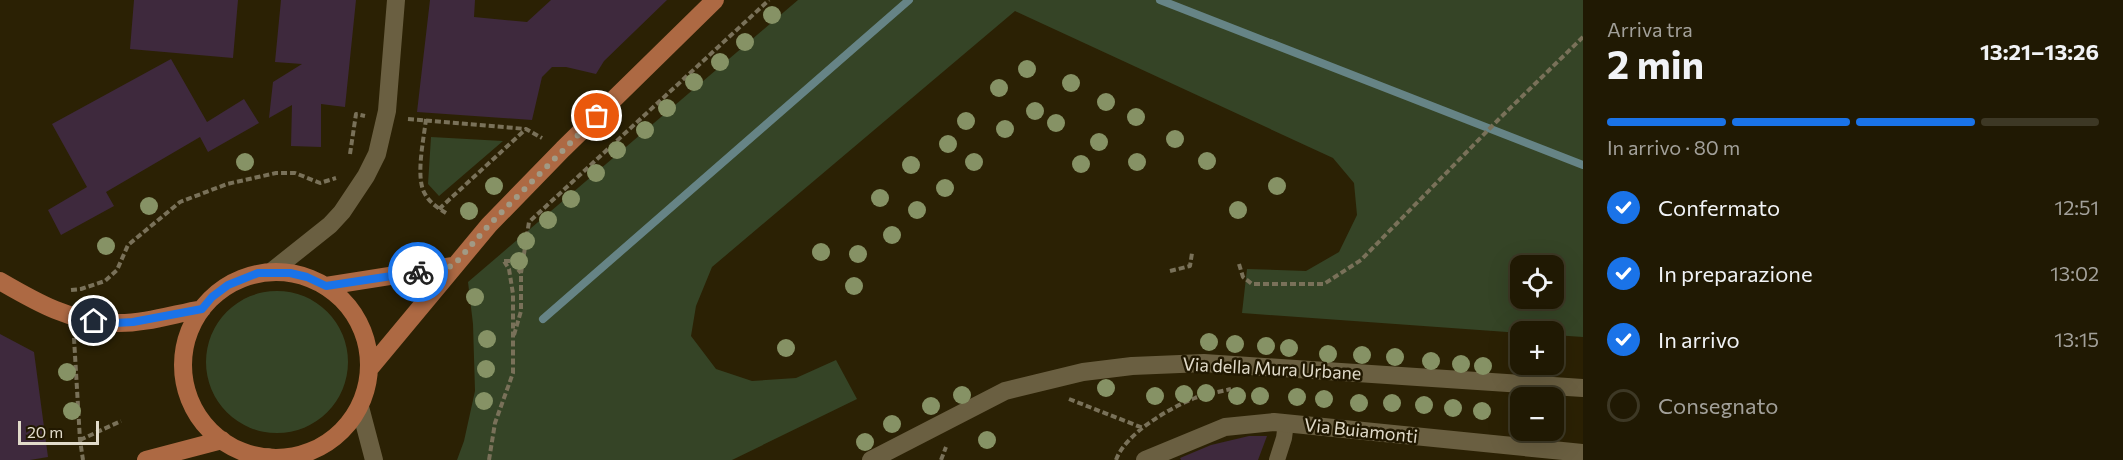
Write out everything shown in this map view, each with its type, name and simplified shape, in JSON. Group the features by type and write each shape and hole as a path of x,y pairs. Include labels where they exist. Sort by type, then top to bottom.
{"main road":[{"path":"370,368 489,225 715,0"},
{"path":"326,286 453,266"},
{"path":"271,272 300,274 326,286 342,298 357,318 367,341 370,368 360,407 347,426 321,446 297,455 269,459 243,452 222,440 198,415 190,400 184,376 185,345 191,327 202,309 215,295 232,283 251,275 271,272"},
{"path":"0,281 35,302 56,311 94,321 133,322 202,309"},
{"path":"146,460 222,440"}],"street":[{"path":"271,272 330,225 342,212 366,176 377,154 386,118 396,0"},
{"name":"Via della Mura Urbane","path":"871,460 1005,391 1083,372 1132,366 1204,363 1583,388"},
{"path":"360,407 374,460"},
{"name":"Via Buiamonti","path":"1145,460 1225,427 1274,422 1583,453"}],"lane":[{"path":"1277,460 1286,423"}],"path":[{"path":"514,335 521,311 521,273 529,222 768,0"},
{"path":"1239,264 1243,277 1252,284 1324,284 1361,260 1583,37"},
{"path":"348,160 356,114 386,118"},
{"path":"439,209 526,129 426,119 420,182 424,194 439,209 446,213"},
{"path":"81,289 105,281 117,270 128,245 180,202 227,184 276,173 295,173 320,183 334,180 340,174"},
{"path":"1170,271 1190,266 1192,253"},
{"path":"489,460 495,423 513,373 512,287 509,269 504,261 511,261 521,273"},
{"path":"74,334 83,460"},
{"path":"1032,384 1143,428"},
{"path":"1116,460 1124,445 1152,421 1195,398 1238,387"},
{"path":"80,441 121,422"}],"green space":[{"path":"798,0 1583,0 1583,337 1564,336 1564,321 1510,321 1510,332 1242,313 1247,269 1306,271 1339,252 1357,215 1354,183 1333,158 1015,11 712,267 696,306 691,336 716,369 752,381 796,378 836,360 857,399 732,460 457,460 464,441 475,391 473,324 468,282"},
{"path":"431,137 503,141 439,196 428,184"},
{"path":"277,291 304,297 327,312 342,335 348,362 342,389 327,412 304,427 277,433 250,427 227,412 212,389 206,362 212,335 227,312 250,297"}],"building":[{"path":"134,0 238,0 233,58 130,49"},
{"path":"281,0 356,0 345,107 321,104 321,147 291,146 292,105 269,118 273,82 302,64 275,62"},
{"path":"430,0 475,0 474,17 527,22 551,0 667,0 604,61 596,74 566,67 552,67 542,77 532,120 417,112"},
{"path":"171,59 207,122 244,99 259,123 208,152 200,137 106,192 114,206 61,235 48,210 87,187 52,124"},
{"path":"0,334 34,352 48,457 30,460 0,460"},
{"path":"1249,436 1267,436 1258,460 1181,460 1180,458 1211,445"}],"waterway":[{"path":"543,319 909,0"},
{"path":"1160,0 1583,165"}],"way so far":[{"path":"418,272 453,266 489,225 597,116"}],"route":[{"path":"94,321 133,322 202,309 212,297 228,285 258,273 290,273 307,277 326,286 418,272"}]}
